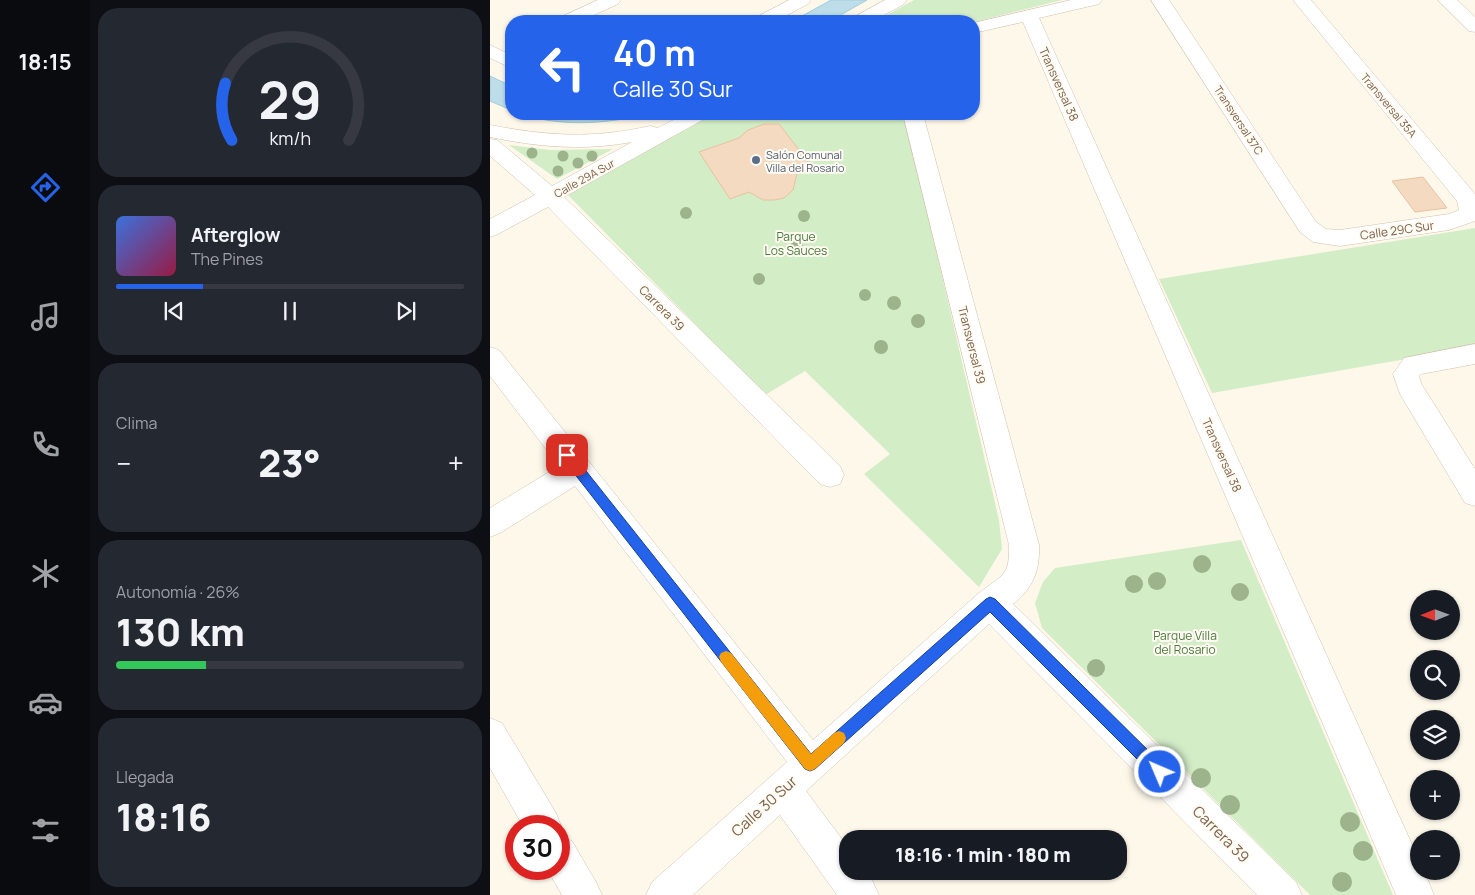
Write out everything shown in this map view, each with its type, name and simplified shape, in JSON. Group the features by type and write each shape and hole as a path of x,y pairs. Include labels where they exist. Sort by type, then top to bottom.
{"street":[{"path":"580,15 612,0"},
{"path":"871,15 898,0"},
{"path":"980,27 1093,0"},
{"name":"Transversal 37C","path":"1160,0 1308,227 1321,236"},
{"name":"Transversal 35A","path":"1302,0 1467,199 1471,213"},
{"path":"1447,0 1475,28"},
{"path":"772,15 792,2"},
{"name":"Transversal 38","path":"1029,15 1415,895"},
{"name":"Calle 29A Sur","path":"490,229 688,120"},
{"name":"Transversal 39","path":"915,120 1024,545 1025,562 1021,577"},
{"name":"Calle 29A Sur","path":"490,131 540,140 574,141 622,139 678,126"},
{"name":"Carrera 39","path":"490,145 550,196 830,475"},
{"name":"Calle 29C Sur","path":"1321,236 1340,238 1449,222 1463,218 1471,213"},
{"path":"1475,354 1413,365 1406,374 1409,387 1475,494"},
{"path":"490,357 810,764"},
{"path":"490,524 578,469"},
{"name":"Calle 30 Sur","path":"665,895 1021,577"},
{"name":"Carrera 39","path":"990,603 1283,895"},
{"path":"490,735 537,815"},
{"path":"783,789 860,895"},
{"path":"570,873 583,895"}],"green space":[{"path":"914,0 1062,0 980,20 980,15 887,15"},
{"name":"Parque Los Sauces","path":"701,120 905,120 999,520 1002,549 979,587 864,474 890,454 805,371 765,395 568,195"},
{"path":"509,145 550,150 613,149 557,179"},
{"path":"1475,228 1475,347 1212,393 1159,279"},
{"name":"Parque Villa del Rosario","path":"1241,540 1393,895 1310,895 1042,628 1035,603 1043,582 1055,568"}],"water":[{"path":"831,0 867,0 841,15 804,15"},
{"path":"490,76 505,83 505,107 490,101"},
{"path":"547,120 616,120 584,123"}],"building":[{"name":"Salón Comunal Villa del Rosario","path":"764,124 779,124 813,168 797,174 793,190 784,198 763,200 749,192 730,199 699,152 739,138 748,130"},
{"path":"1423,177 1447,208 1415,212 1392,181"}],"slow traffic":[{"path":"726,657 810,764 839,738"}],"place":[{"name":"Salón Comunal Villa del Rosario","path":"756,160"}],"route":[{"path":"567,455 810,764 990,603 1160,772"}]}
